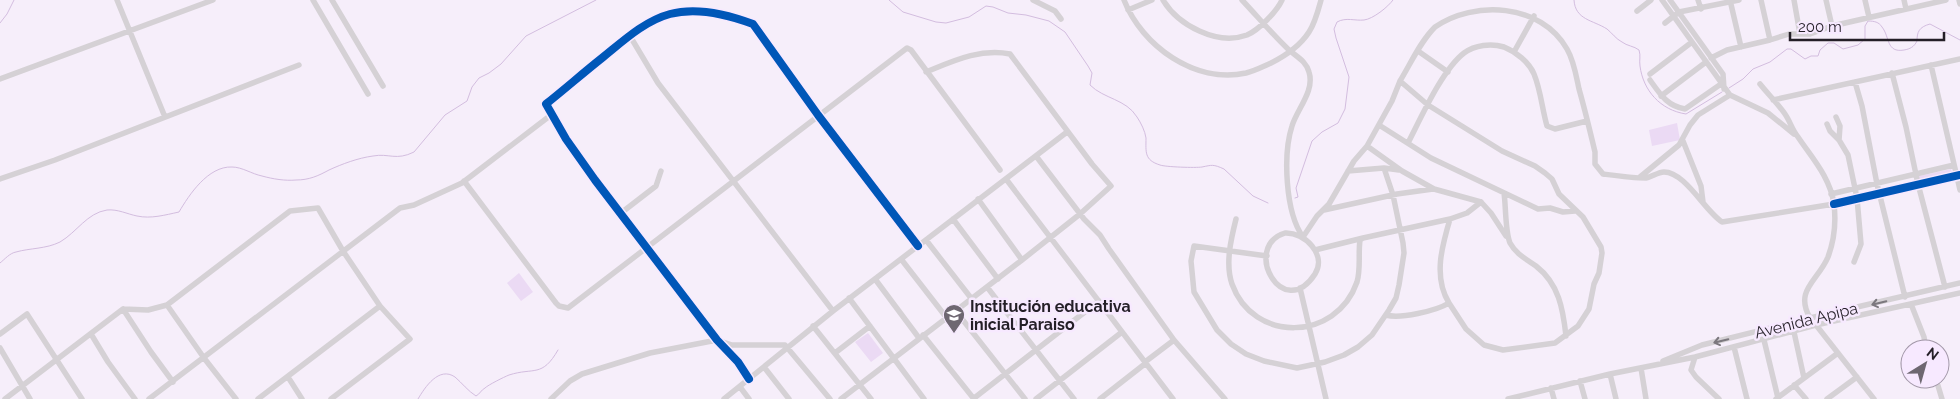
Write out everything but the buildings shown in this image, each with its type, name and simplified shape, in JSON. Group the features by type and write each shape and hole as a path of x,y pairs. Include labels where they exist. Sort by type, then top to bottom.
{"street":[{"path":"116,0 165,117"},
{"path":"0,79 213,0"},
{"path":"313,0 368,94"},
{"path":"332,0 383,86"},
{"path":"1033,0 1055,11 1061,19"},
{"path":"1124,0 1135,22 1157,45 1179,62 1199,71 1229,75 1247,73 1277,60 1290,51 1309,32 1321,0"},
{"path":"1128,10 1152,0"},
{"path":"1163,0 1178,18 1190,26 1221,37 1230,38 1248,35 1279,7 1282,0"},
{"path":"1242,0 1290,51 1304,62 1310,74 1307,94 1291,127 1286,166 1293,212 1298,228 1303,237 1315,250 1318,258 1318,268 1313,277 1300,288 1286,289 1274,282 1267,271 1267,256 1273,242 1280,234 1290,232 1303,237"},
{"path":"1638,11 1651,0"},
{"path":"1662,0 1677,14 1708,60"},
{"path":"1670,0 1692,42 1723,74 1723,87 1730,95 1768,113 1797,137"},
{"path":"1698,0 1701,9"},
{"path":"1665,23 1677,14 1739,0"},
{"path":"1761,0 1770,40"},
{"path":"1794,0 1800,34"},
{"path":"1826,0 1832,26"},
{"path":"1865,0 1869,18"},
{"path":"1904,0 1906,10"},
{"path":"1661,96 1721,52 1789,34 1810,34 1832,26 1906,10 1921,3 1946,0"},
{"path":"1959,0 1960,4"},
{"path":"1730,1 1741,47"},
{"path":"1303,237 1329,204 1348,170 1367,146 1392,101 1400,81 1436,26 1449,17 1465,10 1483,6 1509,7 1534,16 1559,37 1570,55 1588,121 1595,152 1595,164 1598,169 1604,174 1630,178 1645,178 1665,172 1670,174 1686,184 1713,215 1722,222 1834,204 1879,192 1958,176"},
{"path":"749,379 738,362 717,340 572,148 550,115 546,104 630,36 657,19 670,14 684,12 718,15 754,24 818,115 918,246"},
{"path":"1514,52 1534,16"},
{"path":"630,36 658,83 833,311"},
{"path":"1692,42 1650,77 1661,96 1672,105 1685,109 1723,87"},
{"path":"1408,143 1448,72 1462,54 1479,46 1497,45 1514,52 1528,64 1534,73 1547,126 1555,129 1588,121"},
{"path":"464,181 556,303 564,308 568,308 907,48 911,50 1000,170"},
{"path":"841,399 1022,260 1080,214 1110,186 1067,132 1010,54 998,51 963,57 926,72"},
{"path":"1418,51 1448,72"},
{"path":"1773,100 1960,59"},
{"path":"0,179 299,65"},
{"path":"1931,65 1960,190"},
{"path":"1892,73 1906,127 1915,174 1945,287"},
{"path":"1400,81 1428,105 1502,152 1535,166 1546,173 1552,179 1559,194 1582,217 1597,240 1602,253 1589,309 1578,326 1555,343 1503,350 1484,345 1472,336 1449,303 1441,282 1440,264 1443,243 1450,219"},
{"path":"1855,82 1864,114 1877,184 1905,297"},
{"path":"1760,84 1786,114 1797,137 1821,169 1834,204 1834,231 1827,258 1806,290 1804,298 1806,311 1810,318"},
{"path":"1640,177 1683,141 1690,125 1698,115 1730,95"},
{"path":"149,399 400,208 414,205 464,181 550,115"},
{"path":"1836,116 1840,126 1839,140"},
{"path":"1378,124 1431,158 1538,210 1550,208 1563,212 1576,211"},
{"path":"1827,124 1833,136 1839,140 1849,159 1857,198 1861,244 1854,262"},
{"path":"724,399 833,311 1067,132"},
{"path":"1683,141 1701,186 1703,202"},
{"path":"1367,146 1402,171 1434,189 1481,202 1491,213 1518,254 1537,267 1553,285 1561,302 1566,336"},
{"path":"1036,156 1088,224 1100,235 1174,340 1225,399"},
{"path":"1831,194 1954,165"},
{"path":"1267,256 1194,246 1191,261 1194,292 1217,330 1231,344 1246,354 1264,361 1297,368 1325,362 1358,347 1372,335 1396,298 1403,263 1403,243 1384,168"},
{"path":"1348,170 1384,168 1402,171"},
{"path":"621,213 656,186 661,171"},
{"path":"1006,179 1171,396 1162,399"},
{"path":"1322,211 1392,195 1434,189"},
{"path":"1504,193 1509,240"},
{"path":"978,199 1022,260"},
{"path":"1315,250 1399,229 1450,219 1467,212 1481,202"},
{"path":"5,399 123,308 148,310 168,305 290,211 318,208 343,251 380,306 410,339 331,399"},
{"path":"953,219 998,279"},
{"path":"1236,219 1230,252 1232,283 1236,292 1250,310 1269,323 1281,327 1309,327 1318,325 1334,314 1352,293 1359,273 1360,240 1364,238"},
{"path":"926,240 971,298"},
{"path":"901,259 946,317"},
{"path":"875,279 974,399 1099,301"},
{"name":"Avenida Apipa","path":"1654,365 1702,345 1960,284"},
{"path":"987,287 1074,399"},
{"path":"1300,288 1326,399"},
{"name":"Avenida Apipa","path":"1508,399 1524,397 1551,388 1610,374 1695,357 1816,325 1960,293"},
{"path":"850,298 924,399"},
{"path":"1386,315 1415,314 1449,303"},
{"path":"1911,304 1924,339"},
{"path":"168,305 204,358 236,399"},
{"path":"258,399 380,306"},
{"path":"123,308 150,352 173,382"},
{"path":"955,310 1025,399"},
{"path":"0,334 27,314 82,399"},
{"path":"1816,325 1874,399"},
{"path":"814,326 871,399"},
{"path":"835,353 870,326"},
{"path":"1036,399 1122,332"},
{"path":"1794,332 1804,378"},
{"path":"91,334 108,362 135,399"},
{"path":"550,399 570,381 599,368 650,353 717,340 732,345 777,344 789,347 830,399"},
{"path":"1100,399 1174,340"},
{"path":"1764,340 1777,398 1838,353"},
{"path":"1734,347 1747,399"},
{"path":"0,348 30,399"},
{"path":"1695,357 1691,370 1719,399"},
{"path":"764,367 790,399"},
{"path":"1641,368 1646,399"},
{"path":"1610,374 1616,399"},
{"path":"1827,399 1856,376"},
{"path":"288,378 302,399"},
{"path":"1580,381 1585,399"},
{"path":"1794,385 1806,399"},
{"path":"740,387 749,399"},
{"path":"1551,388 1554,399"}],"shaded area":[{"path":"1677,123 1680,140 1652,146 1649,130"},
{"path":"1951,169 1952,172 1919,179 1919,176"},
{"path":"519,273 533,292 521,301 507,283"},
{"path":"868,333 883,353 871,362 855,342"}],"waterway":[{"path":"0,23 14,0"},
{"path":"0,263 14,253 60,242 88,219 107,210 147,217 179,212 200,183 207,176 223,168 236,167 275,179 301,180 362,158 379,155 408,155 414,152 445,115 467,101 472,87 479,78 501,64 526,36 596,0"},
{"path":"889,0 903,12 936,22 946,23 969,17 986,6 1008,13 1049,21 1065,32 1088,66 1092,73 1090,85 1127,106 1137,117 1145,133 1147,155 1151,161 1168,166 1217,166 1224,169 1253,196 1268,203"},
{"path":"1295,198 1298,197 1296,188 1312,141 1322,132 1338,123 1345,109 1349,77 1334,29 1337,22 1368,19 1388,6 1393,0"},
{"path":"1574,0 1575,7 1581,16 1607,29 1624,43 1639,50 1640,66 1645,83 1654,98 1668,108 1686,114 1722,92"},
{"path":"1729,88 1743,79 1753,69 1770,62 1787,49 1791,49 1805,59 1811,56 1818,56 1820,50 1828,43 1834,43 1843,49 1858,45 1865,39 1865,26 1868,21 1879,24 1885,31 1891,47 1898,50 1906,50 1913,46 1917,41 1919,30 1930,24 1960,40"},
{"path":"418,399 433,379 443,374 455,377 476,396 489,385 509,375 542,368 547,365 558,350"}],"cycle path":[{"path":"749,379 738,362 717,340 595,180 566,139 546,104 625,39 660,17 680,12 712,13 753,24 818,115 918,246"},
{"path":"1834,204 1960,175"}],"place":[{"name":"Institución educativa inicial Paraiso","path":"954,334"}]}
